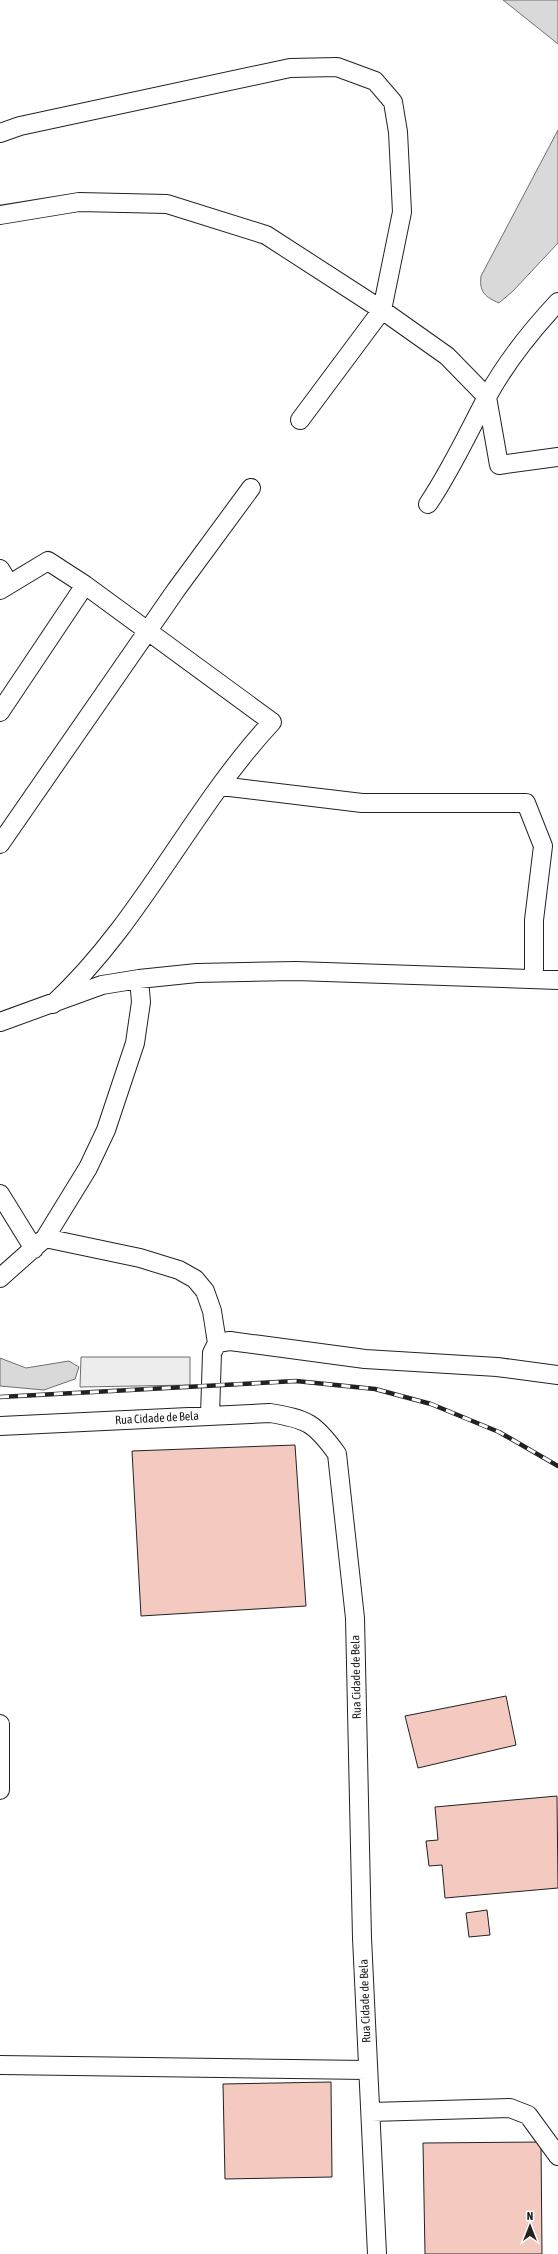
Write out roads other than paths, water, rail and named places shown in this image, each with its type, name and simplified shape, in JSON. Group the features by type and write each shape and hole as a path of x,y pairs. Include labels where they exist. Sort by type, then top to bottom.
{"street":[{"path":"0,133 20,126 290,68 337,67 375,81 393,102 398,132 402,212 382,310 300,420"},
{"path":"0,215 79,202 167,204 266,235 382,310 447,356 487,397 499,465 558,457"},
{"path":"428,504 445,479 487,397 514,355 558,302"},
{"path":"0,844 148,630 251,488"},
{"path":"3,581 48,561 85,585 148,630 272,722 210,798 154,883 108,944 80,978 53,1004"},
{"path":"0,712 85,585"},
{"path":"221,786 362,803 526,803 543,846 534,920 534,979"},
{"path":"0,1022 102,985 139,979 219,972 296,971 558,980"},
{"path":"0,1278 40,1243 88,1168 106,1130 135,1043 141,1002 139,979"},
{"path":"0,1194 40,1243 140,1258 179,1270 195,1279 204,1291 212,1311 217,1343 212,1353 210,1415"},
{"path":"217,1343 230,1341 365,1359 497,1367 558,1375"},
{"name":"Rua Cidade de Bela","path":"0,1426 270,1413 300,1418 322,1433 338,1454 355,1618 362,1938 377,2254"},
{"path":"0,1724 0,1790"},
{"path":"0,2065 368,2070"},
{"path":"371,2112 510,2108 528,2115 558,2156"}],"railway":[{"path":"0,1397 296,1381 375,1389 431,1404 499,1432 558,1466"}]}
